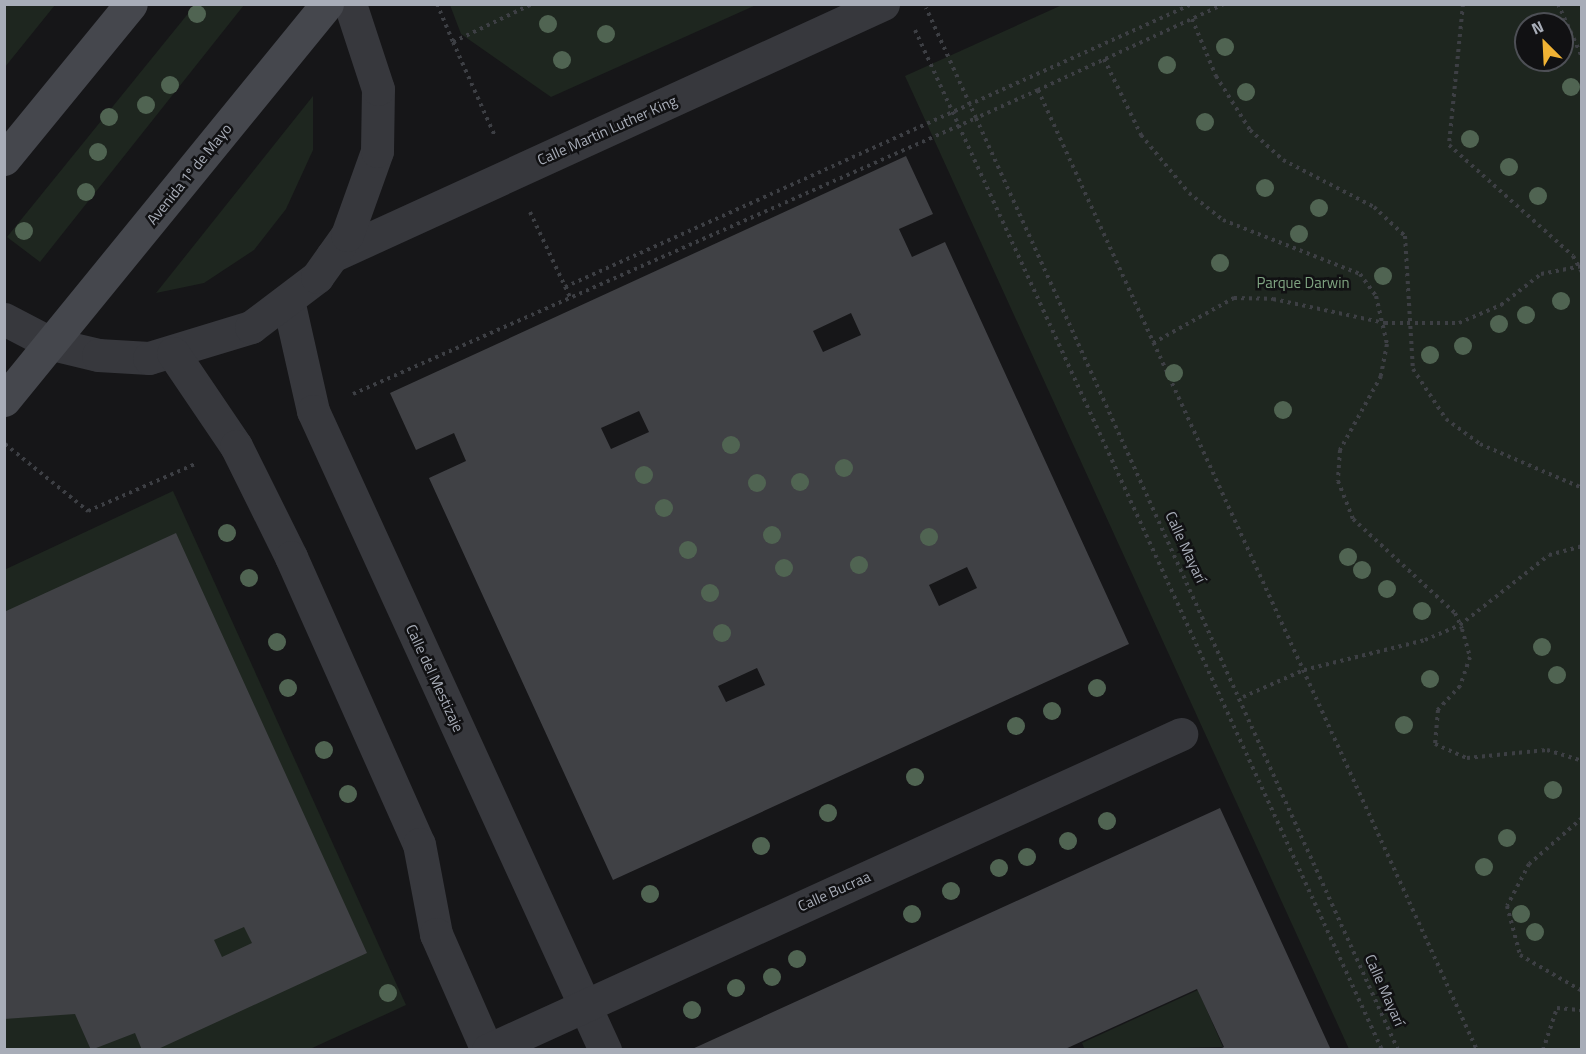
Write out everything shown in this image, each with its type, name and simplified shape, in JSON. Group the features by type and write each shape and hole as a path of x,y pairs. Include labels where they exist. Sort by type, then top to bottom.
{"street":[{"path":"4,159 131,4"},
{"name":"Avenida 1º de Mayo","path":"4,400 327,4"},
{"path":"4,319 51,344 98,355 172,353 251,327 288,300 332,256 352,225 377,151 378,89 350,4"},
{"name":"Calle Martin Luther King","path":"332,256 883,4"},
{"name":"Calle del Mestizaje","path":"288,300 313,411 605,1050"},
{"path":"172,353 236,446 419,844 436,934 487,1050"},
{"name":"Calle Bucraa","path":"487,1050 1181,734"}],"path":[{"path":"437,4 488,119"},
{"path":"453,42 532,4"},
{"name":"Calle Mayarí","path":"924,4 1242,697 1398,1050"},
{"path":"565,286 1192,4"},
{"path":"313,411 961,125 1224,4"},
{"path":"1463,4 1449,145 1580,265 1581,272"},
{"path":"1558,4 1581,57"},
{"path":"1192,19 1216,76 1250,130 1283,160 1374,207 1405,236 1407,325 1413,369 1446,419 1480,444 1581,488"},
{"path":"913,26 961,125 1382,1050"},
{"path":"1104,59 1141,135 1190,193 1223,220 1360,274 1376,296 1385,323 1381,376 1340,450 1338,482 1353,519 1455,613 1460,625 1470,657 1460,686 1438,710 1436,744 1467,758 1547,750 1581,761"},
{"path":"1038,90 1477,1050"},
{"path":"1153,343 1234,298 1273,299 1385,323 1407,325 1459,323 1501,304 1541,274 1580,265"},
{"path":"4,443 88,511 236,446"},
{"path":"1242,697 1304,670 1425,640 1460,625 1549,555 1581,546"},
{"path":"1581,612 1581,654"},
{"path":"1581,818 1528,864 1507,906 1520,955 1581,991"},
{"path":"1543,1050 1557,1008 1581,1010"}],"green space":[{"path":"450,4 756,5 551,97 461,34"},
{"path":"4,5 55,5 5,67"},
{"path":"195,5 244,5 40,262 7,237"},
{"name":"Parque Darwin","path":"1062,5 1581,5 1581,1049 1349,1049 905,76"},
{"path":"313,96 313,150 286,209 254,250 204,283 156,293"},
{"path":"173,491 406,1005 310,1049 5,1049 4,570"},
{"path":"1198,990 1223,1047 1085,1050 1082,1043"}],"building":[{"path":"906,156 933,214 899,229 912,257 945,242 1129,644 613,880 429,478 466,461 454,433 416,450 390,393","holes":["851,313 861,335 823,352 813,331","639,411 649,432 611,449 601,428","967,567 977,588 939,606 929,585","757,668 765,685 726,702 718,686"]},
{"path":"176,533 367,953 156,1050 142,1050 135,1033 91,1050 75,1014 4,1019 4,612","holes":["244,927 252,943 222,957 214,940"]},
{"path":"1220,808 1331,1050 1218,1050 1224,1047 1197,989 1063,1050 690,1050"}]}
